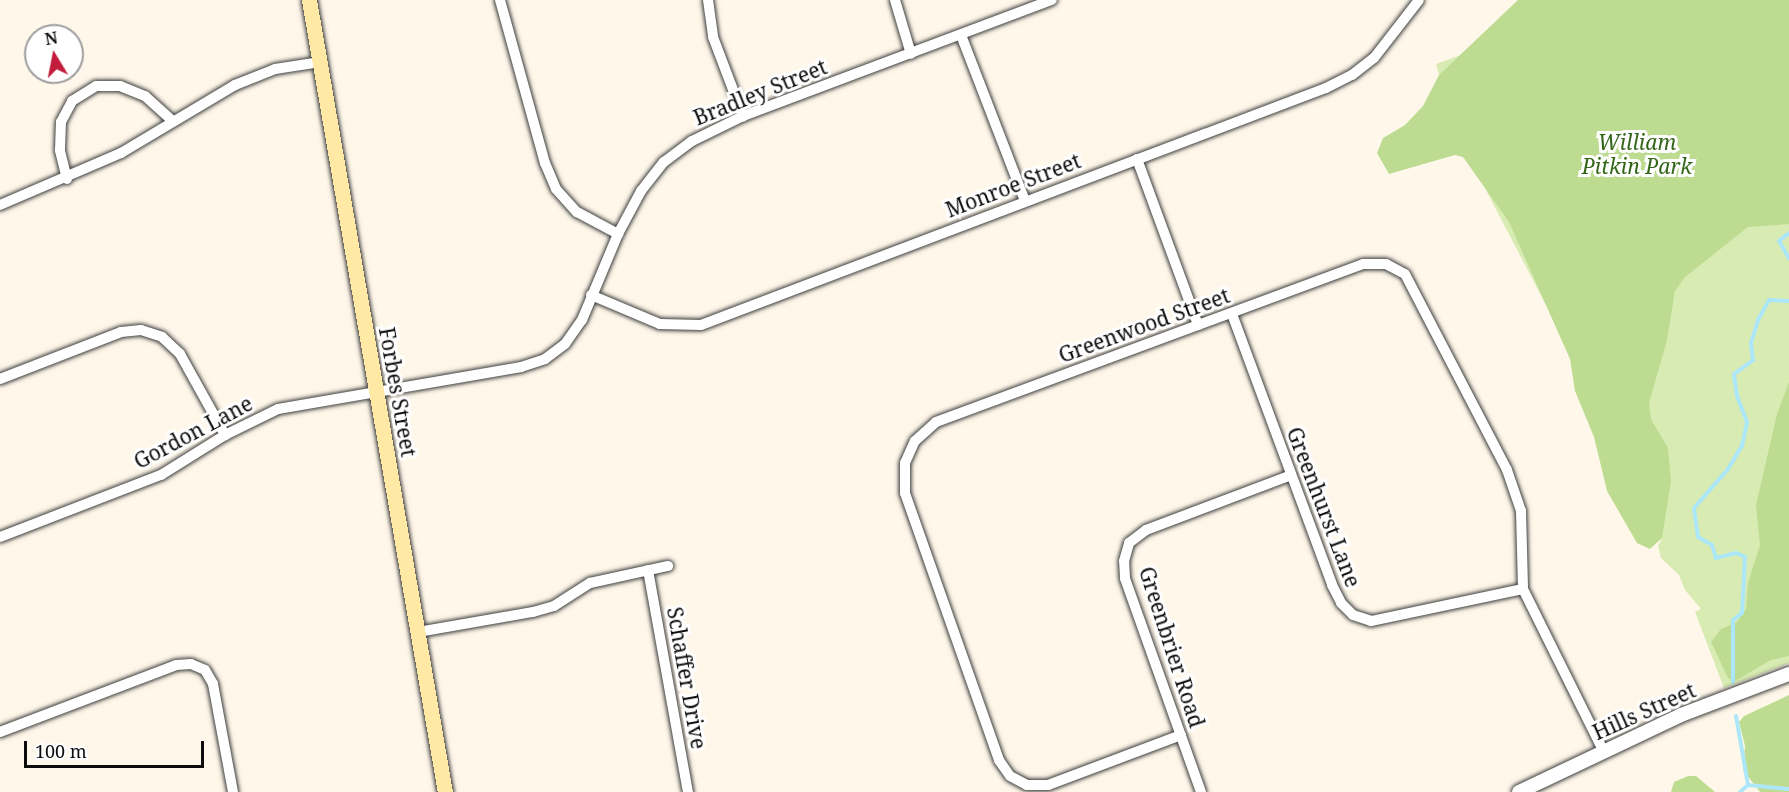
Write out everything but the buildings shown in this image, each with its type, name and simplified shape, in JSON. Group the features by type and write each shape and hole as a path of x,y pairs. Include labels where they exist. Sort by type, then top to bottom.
{"main road":[{"name":"Forbes Street","path":"309,0 444,792"}],"street":[{"path":"500,0 545,163 556,189 577,212 618,234"},
{"path":"708,0 713,37 743,116"},
{"path":"895,0 911,54"},
{"name":"Bradley Street","path":"376,391 521,367 545,359 565,344 582,320 618,234 641,192 664,162 692,141 743,116 1052,0"},
{"name":"Monroe Street","path":"591,295 660,324 701,325 1352,75 1395,35 1419,0"},
{"path":"961,35 1025,201"},
{"path":"0,204 67,179 121,153 236,85 275,69 320,62"},
{"path":"67,179 60,150 61,123 72,101 96,86 120,86 145,96 173,121"},
{"path":"1137,159 1198,325"},
{"name":"Greenwood Street","path":"1181,735 1048,785 1027,785 1010,776 999,760 905,493 905,463 915,441 936,422 1362,264 1386,264 1405,274 1507,470 1521,512 1523,589 1604,752"},
{"name":"Greenhurst Lane","path":"1232,314 1289,476 1332,585 1341,603 1353,615 1371,621 1523,589"},
{"path":"0,379 121,333 141,330 162,337 180,354 225,435"},
{"name":"Gordon Lane","path":"0,537 161,475 225,435 278,409 376,391"},
{"name":"Greenbrier Road","path":"1201,792 1125,578 1124,561 1130,543 1146,530 1289,476"},
{"path":"418,632 533,612 554,606 590,583 668,566"},
{"name":"Schaffer Drive","path":"648,570 688,792"},
{"path":"0,732 176,665 191,664 205,670 213,684 233,792"},
{"name":"Hills Street","path":"1519,792 1681,715 1789,674"}],"green space":[{"name":"William Pitkin Park","path":"1518,0 1789,0 1789,224 1748,227 1685,277 1675,291 1667,340 1649,403 1651,419 1668,448 1671,481 1662,538 1650,549 1637,543 1607,491 1594,437 1575,391 1570,359 1509,222 1463,157 1455,155 1389,174 1377,153 1383,138 1405,125 1423,106 1439,75"},
{"name":"William Pitkin Park","path":"1615,0 1789,0 1789,663 1724,688 1695,612 1701,609 1685,590 1679,575 1661,558 1658,546 1662,538 1650,504 1455,131 1436,64"},
{"path":"1789,382 1789,656 1771,660 1735,681 1728,678 1711,642 1721,629 1737,622 1746,609 1748,583 1760,545 1756,505 1777,414"},
{"path":"1789,695 1789,792 1760,792 1743,770 1745,746 1739,722 1744,716"},
{"path":"1688,776 1696,776 1715,792 1671,792 1674,782"}],"waterway":[{"path":"1789,233 1779,241 1789,258"},
{"path":"1733,682 1733,620 1742,613 1745,557 1736,553 1716,558 1712,545 1698,537 1694,508 1728,469 1742,446 1747,422 1737,396 1734,374 1753,360 1751,343 1758,320 1769,300 1789,301"},
{"path":"1736,716 1748,785"},
{"path":"1740,792 1748,785 1789,789"}]}
